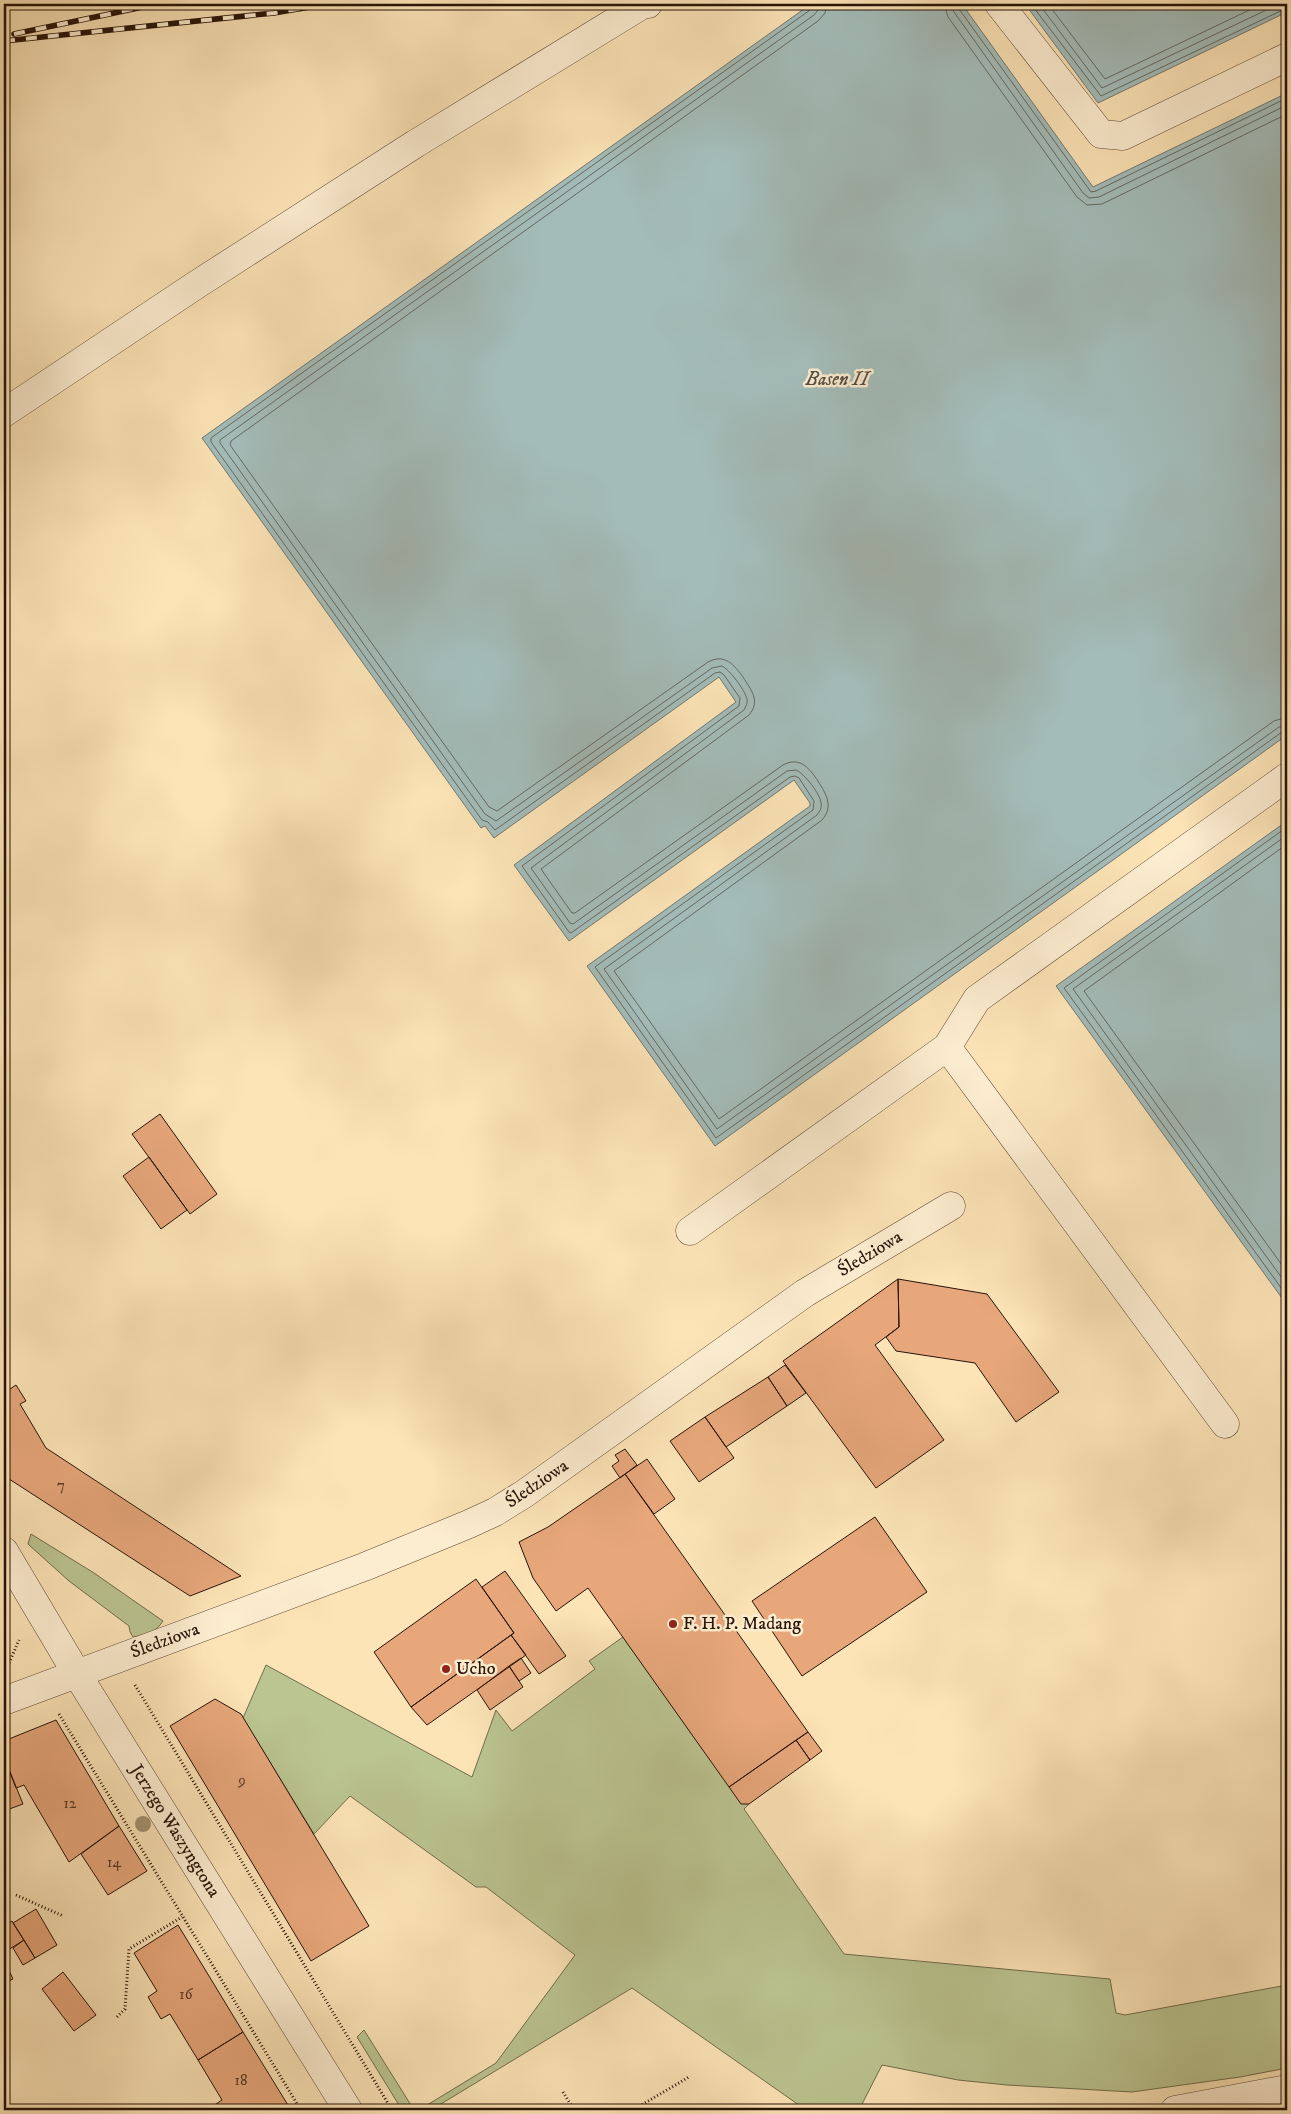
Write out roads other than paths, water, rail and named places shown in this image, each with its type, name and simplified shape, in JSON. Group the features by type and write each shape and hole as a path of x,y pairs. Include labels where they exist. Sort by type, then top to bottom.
{"street":[{"path":"4,413 196,285 415,144 648,4"},
{"path":"999,4 1100,134 1123,136 1287,57"},
{"path":"690,1231 947,1047 977,999 1287,777"},
{"path":"947,1047 1225,1424"},
{"name":"Śledziowa","path":"4,1701 364,1567 495,1512 524,1494 628,1421 805,1293 951,1206"},
{"name":"Jerzego Waszyngtona","path":"4,1550 77,1674 348,2110"},
{"path":"1175,2110 1287,2089"}],"water":[{"name":"Basen II","path":"811,4 962,4 1093,187 1287,93 1287,735 715,1146 587,966 810,806 810,803 794,780 569,941 514,865 736,702 719,677 494,838 485,826 481,828 202,438"},
{"path":"1025,4 1287,4 1287,12 1098,103"},
{"path":"1287,821 1287,1305 1056,986"}],"railway":[{"path":"14,34 157,4"},
{"path":"4,41 274,13 328,4"}],"place":[{"name":"F. H. P. Madang","path":"673,1624"},
{"name":"Ucho","path":"446,1669"}]}
